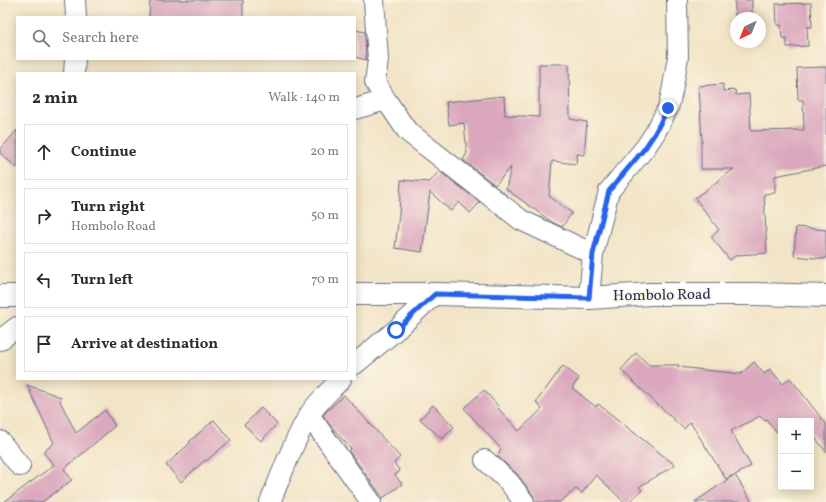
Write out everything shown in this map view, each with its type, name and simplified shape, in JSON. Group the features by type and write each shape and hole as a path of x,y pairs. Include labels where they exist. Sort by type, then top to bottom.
{"street":[{"path":"75,0 76,16"},
{"path":"374,0 378,60 375,82 406,131 521,220 593,254"},
{"path":"589,298 593,254 609,191 645,148 668,108 678,57 677,0"},
{"path":"74,72 75,60"},
{"path":"356,110 386,100"},
{"name":"Hombolo Road","path":"356,294 435,294 589,298 650,294 826,296"},
{"path":"356,363 396,330 435,294"},
{"path":"0,296 16,296"},
{"path":"0,340 16,328"},
{"path":"270,502 309,415 340,380"},
{"path":"309,415 371,502"},
{"path":"0,441 20,466"},
{"path":"485,460 509,482 524,502"}],"building":[{"path":"150,0 243,0 243,16 149,16"},
{"path":"735,0 752,0 752,12 735,12"},
{"path":"811,3 812,27 807,27 808,46 787,47 787,38 782,38 781,25 777,25 776,4"},
{"path":"356,30 365,32 366,60 356,57"},
{"path":"539,64 569,64 570,119 587,122 584,155 577,154 576,164 552,161 549,196 572,213 562,227 552,222 506,189 511,167 495,185 463,160 467,153 464,123 449,125 446,102 504,96 505,115 539,117"},
{"path":"826,67 826,166 775,176 775,193 764,194 767,253 737,255 730,260 711,237 719,230 695,198 734,169 701,169 702,142 699,86 723,84 723,91 735,90 736,95 749,94 751,131 804,130 803,100 798,100 797,68"},
{"path":"16,131 16,167 0,153 0,150"},
{"path":"439,171 480,202 470,213 459,202 451,211 430,192 422,252 395,248 401,180 430,182"},
{"path":"796,227 826,230 826,259 794,256"},
{"path":"636,353 649,365 679,365 678,367 741,374 754,362 764,374 770,369 783,384 790,378 826,424 826,452 814,436 814,418 778,418 778,433 766,419 764,420 760,416 731,431 751,466 735,475 752,502 695,502 734,475 726,479 690,422 684,429 621,370"},
{"path":"563,366 579,378 572,388 596,407 598,404 675,465 639,487 642,490 629,502 624,502 596,475 582,493 576,489 560,502 535,502 533,495 518,475 497,456 501,449 464,408 484,390 519,431 542,409 536,402"},
{"path":"27,385 61,397 60,401 76,433 105,410 115,426 64,469 72,480 42,502 4,502 54,465 43,452 54,443"},
{"path":"344,395 400,457 394,463 400,471 395,475 402,484 383,498 349,451 351,449 323,415"},
{"path":"433,405 454,427 442,439 420,419"},
{"path":"261,408 277,424 261,441 244,425"},
{"path":"214,420 231,440 206,461 205,460 181,482 166,465"}],"route":[{"path":"396,330 435,294 589,298 593,254 609,191 645,148 668,108"}]}
